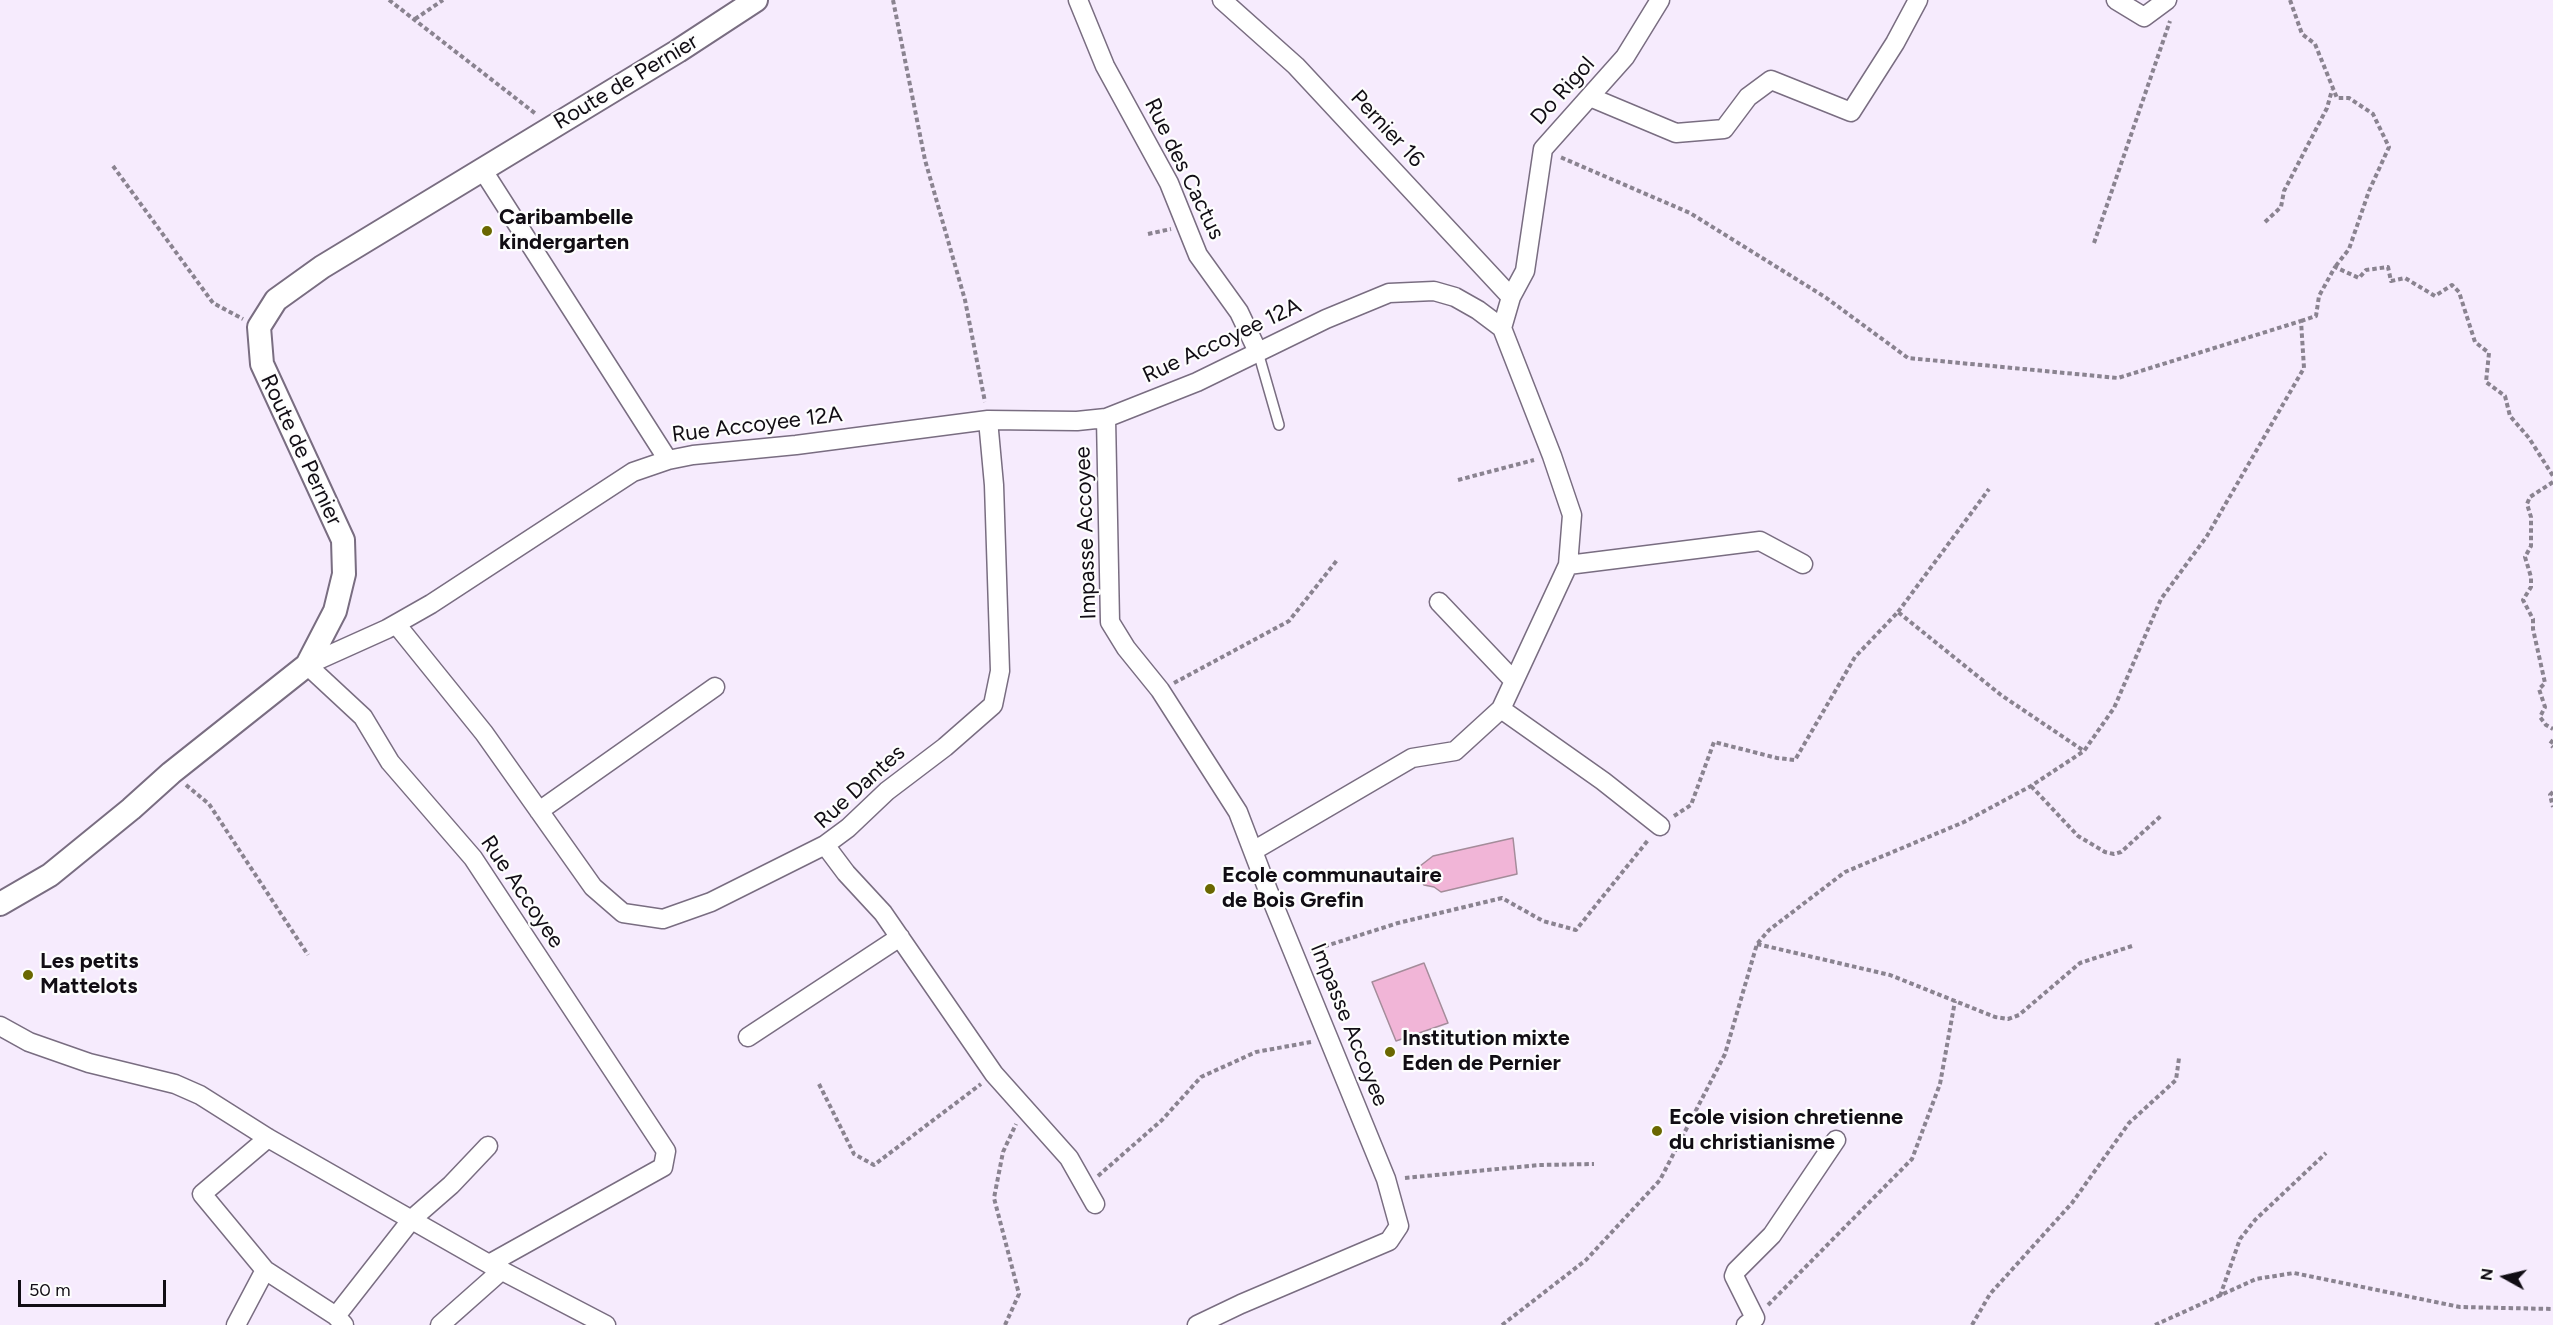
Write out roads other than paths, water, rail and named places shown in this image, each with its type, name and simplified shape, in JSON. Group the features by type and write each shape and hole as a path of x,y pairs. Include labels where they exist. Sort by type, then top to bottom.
{"street":[{"name":"Route de Pernier","path":"0,904 50,874 131,809 171,773 307,665 335,611 344,574 343,540 262,364 259,327 276,300 322,267 678,51 756,0"},
{"name":"Rue des Cactus","path":"1078,0 1105,66 1169,183 1198,255 1239,312 1258,352"},
{"name":"Pernier 16","path":"1222,0 1296,66 1511,297"},
{"name":"Do Rigol","path":"1502,328 1511,297 1525,271 1543,149 1625,57 1660,0"},
{"path":"1590,97 1676,133 1724,129 1748,97 1771,80 1851,112 1895,43 1918,0"},
{"path":"2116,0 2144,17 2170,6"},
{"path":"482,170 668,460"},
{"name":"Rue Accoyee 12A","path":"307,665 396,624 432,604 609,486 633,472 668,460 693,455 795,445 988,420 1077,421 1106,418 1197,382 1326,319 1389,293 1434,291 1455,297 1502,328"},
{"path":"1252,851 1412,758 1455,751 1501,710 1568,566 1572,515 1552,456 1502,328"},
{"name":"Impasse Accoyee","path":"1106,418 1110,622 1126,648 1160,690 1238,812 1386,1179 1399,1226 1389,1241 1197,1325"},
{"name":"Rue Dantes","path":"988,420 994,485 1000,671 993,705 945,747 887,791 849,828 825,845 846,873 883,913 994,1074 1069,1158 1095,1204"},
{"path":"1568,566 1760,542 1803,564"},
{"path":"1439,602 1514,681"},
{"path":"396,624 484,733 593,887 623,913 663,919 711,902 825,845"},
{"name":"Rue Accoyee","path":"307,665 363,717 390,762 473,858 666,1151 663,1167 495,1268"},
{"path":"539,811 715,687"},
{"path":"1501,710 1603,781 1660,826"},
{"path":"748,1037 900,937"},
{"path":"0,1026 29,1042 89,1063 183,1088 200,1095 268,1138 495,1268 606,1325"},
{"path":"268,1138 202,1194 265,1270 340,1320 412,1219 451,1185 488,1146"},
{"path":"1750,1322 1734,1276 1736,1271 1772,1234 1836,1140"},
{"path":"440,1325 495,1268"},
{"path":"236,1325 265,1270"}],"lane":[{"path":"1258,352 1279,425"}],"place":[{"name":"Caribambelle kindergarten","path":"487,231"},
{"name":"Ecole communautaire de Bois Grefin","path":"1210,889"},
{"name":"Les petits Mattelots","path":"28,975"},
{"name":"Institution mixte Eden de Pernier","path":"1390,1052"},
{"name":"Ecole vision chretienne du christianisme","path":"1657,1131"}]}
